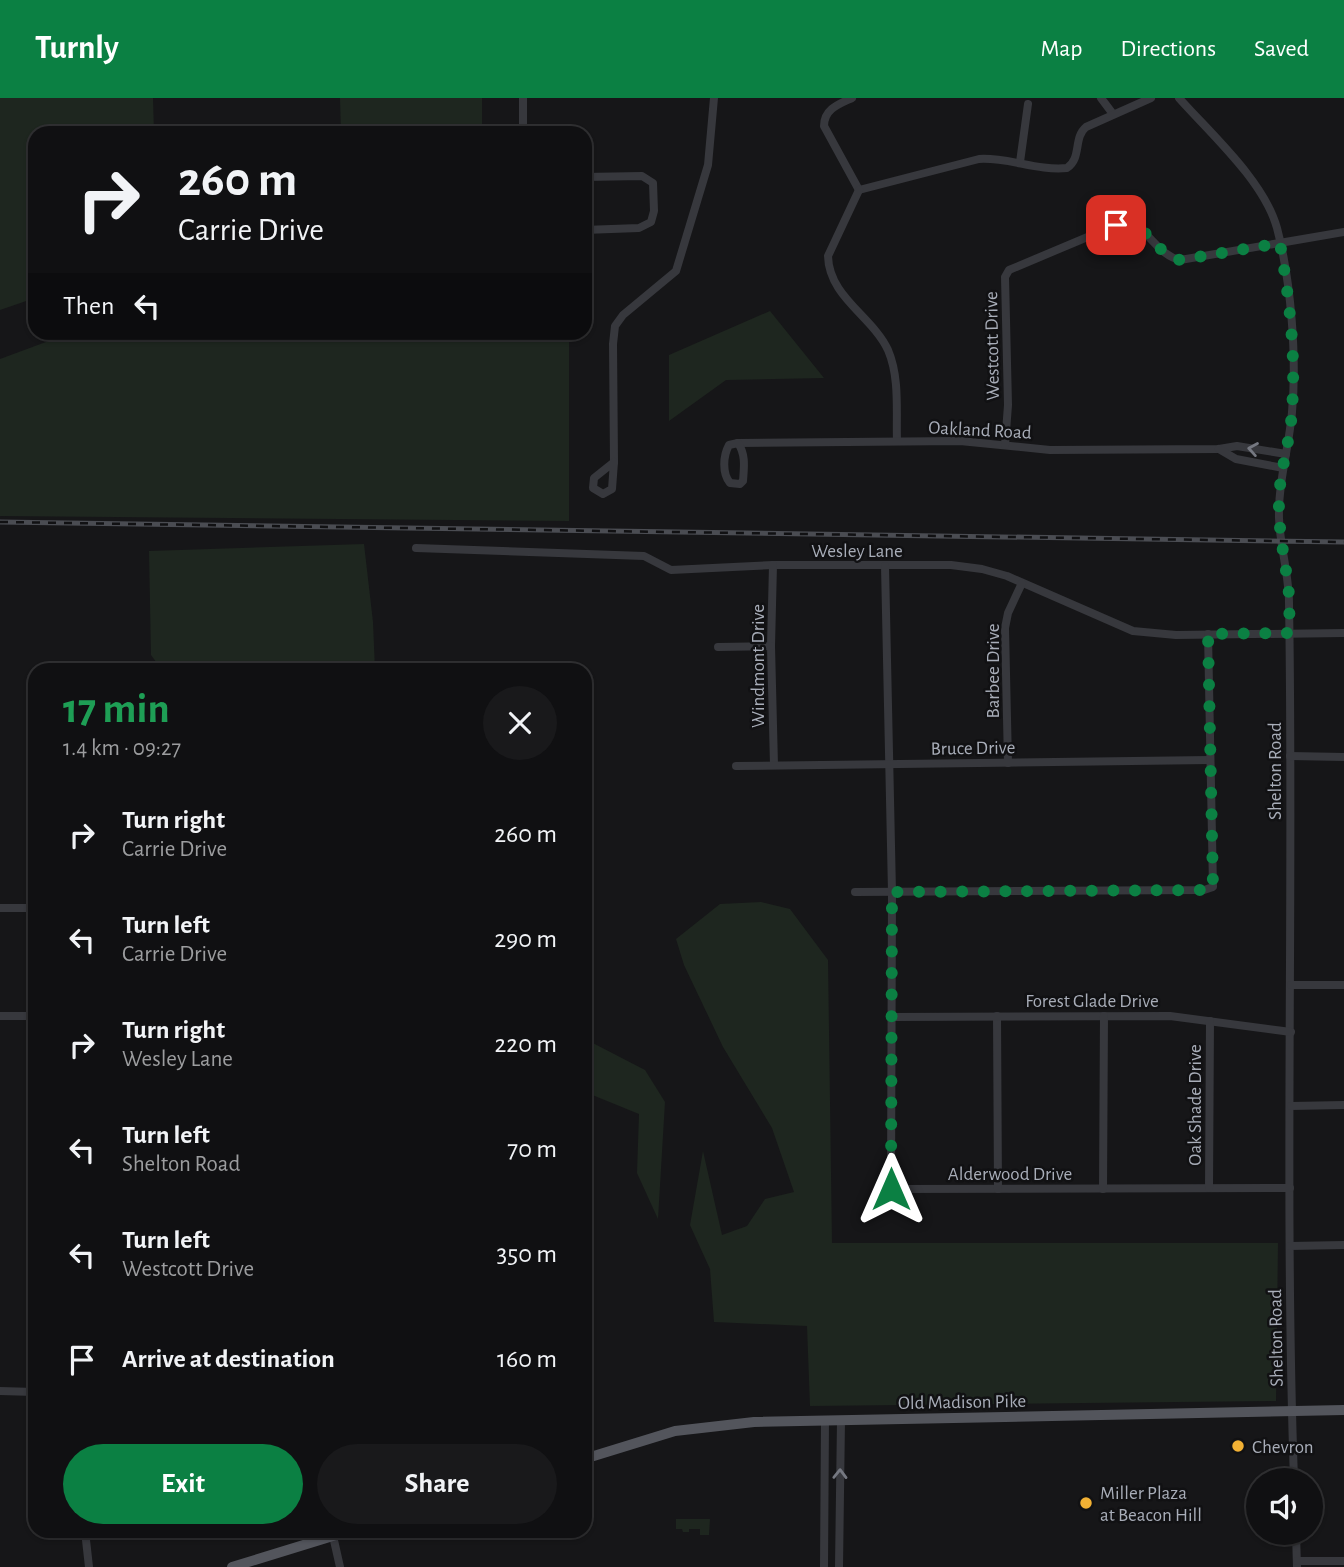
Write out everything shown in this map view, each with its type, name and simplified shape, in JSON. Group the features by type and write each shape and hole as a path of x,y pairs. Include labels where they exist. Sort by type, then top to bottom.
{"main road":[{"name":"Old Madison Pike","path":"592,1457 675,1431 754,1422 1344,1410"},
{"path":"232,1567 326,1538"}],"street":[{"path":"523,98 523,126"},
{"path":"614,463 615,326 622,315 676,271 708,165 714,98"},
{"path":"852,98 829,111 824,126 859,190"},
{"path":"1101,98 1113,114"},
{"path":"859,190 979,159 1067,168 1075,160 1082,131 1094,122 1152,98"},
{"name":"Shelton Road","path":"1179,98 1261,192 1270,208 1280,243 1287,287 1293,356 1292,410 1279,496 1279,519 1289,597 1290,1246 1294,1468"},
{"path":"1020,162 1028,100"},
{"path":"592,177 642,176 653,183 654,211 651,222 639,228 592,230"},
{"path":"859,190 828,256 828,268 840,292 875,330 887,349 895,373 897,442"},
{"name":"Westcott Drive","path":"1005,445 1008,405 1005,277 1009,270 1124,224 1139,228 1167,255 1180,260 1344,232"},
{"name":"Oakland Road","path":"738,443 960,441 1050,450 1220,449 1237,446 1286,454"},
{"path":"738,443 744,454 744,466 743,481 736,485 730,484 726,478 725,452 729,445 738,443"},
{"name":"Oakland Road","path":"1220,449 1236,459 1283,468"},
{"name":"Wesley Lane","path":"416,548 644,555 671,570 773,565 961,566 982,569 1022,583 1133,631 1157,635 1344,633"},
{"name":"Windmont Drive","path":"773,565 771,646 774,765"},
{"name":"Alderwood Drive","path":"886,566 892,892 891,1189 1290,1188"},
{"name":"Barbee Drive","path":"1008,763 1005,628 1008,613 1022,583"},
{"path":"855,892 1203,890 1213,887 1208,634"},
{"path":"718,647 771,646"},
{"path":"1290,756 1344,757"},
{"name":"Bruce Drive","path":"736,766 1210,760"},
{"path":"0,908 28,908"},
{"path":"1291,985 1344,985"},
{"path":"0,1016 28,1016"},
{"path":"997,1016 998,1189"},
{"path":"1104,1016 1104,1189"},
{"name":"Forest Glade Drive","path":"891,1017 1170,1016 1291,1032"},
{"name":"Oak Shade Drive","path":"1209,1188 1210,1021"},
{"path":"1291,1106 1344,1105"},
{"path":"1290,1246 1344,1245"},
{"path":"0,1391 28,1392"},
{"path":"824,1567 825,1420"},
{"path":"839,1567 841,1420"},
{"path":"824,1508 839,1510"},
{"path":"86,1538 89,1567"},
{"path":"333,1538 340,1567"},
{"path":"1296,1545 1297,1564 1344,1561"}],"shaded area":[{"path":"0,98 153,98 154,126 28,126 28,300 0,310"},
{"path":"340,98 482,98 482,126 341,126"},
{"path":"770,311 824,378 726,380 669,421 669,355"},
{"path":"51,340 569,340 569,521 0,516 0,359"},
{"path":"364,544 375,663 157,663 151,655 149,551"},
{"path":"761,902 790,909 828,960 832,1243 1278,1243 1276,1401 810,1406 807,1326 714,1322 710,1269 690,1225 703,1151 722,1235 747,1226 765,1199 794,1192 772,1128 723,1047 684,965 676,939 720,904"},
{"path":"592,1043 645,1070 665,1102 658,1219 637,1173 639,1114 592,1095"},
{"path":"676,1519 710,1519 709,1535 700,1535 700,1529 683,1532 682,1529 676,1529"}],"railway":[{"path":"0,522 1344,542"}],"place":[{"name":"Chevron","path":"1238,1446"},
{"name":"Miller Plaza at Beacon Hill","path":"1086,1503"}],"route":[{"path":"891,1189 892,892 1203,890 1213,887 1208,634 1289,633 1289,597 1280,541 1279,507 1292,410 1293,356 1280,243 1180,260 1167,255 1139,228 1116,225"}]}
